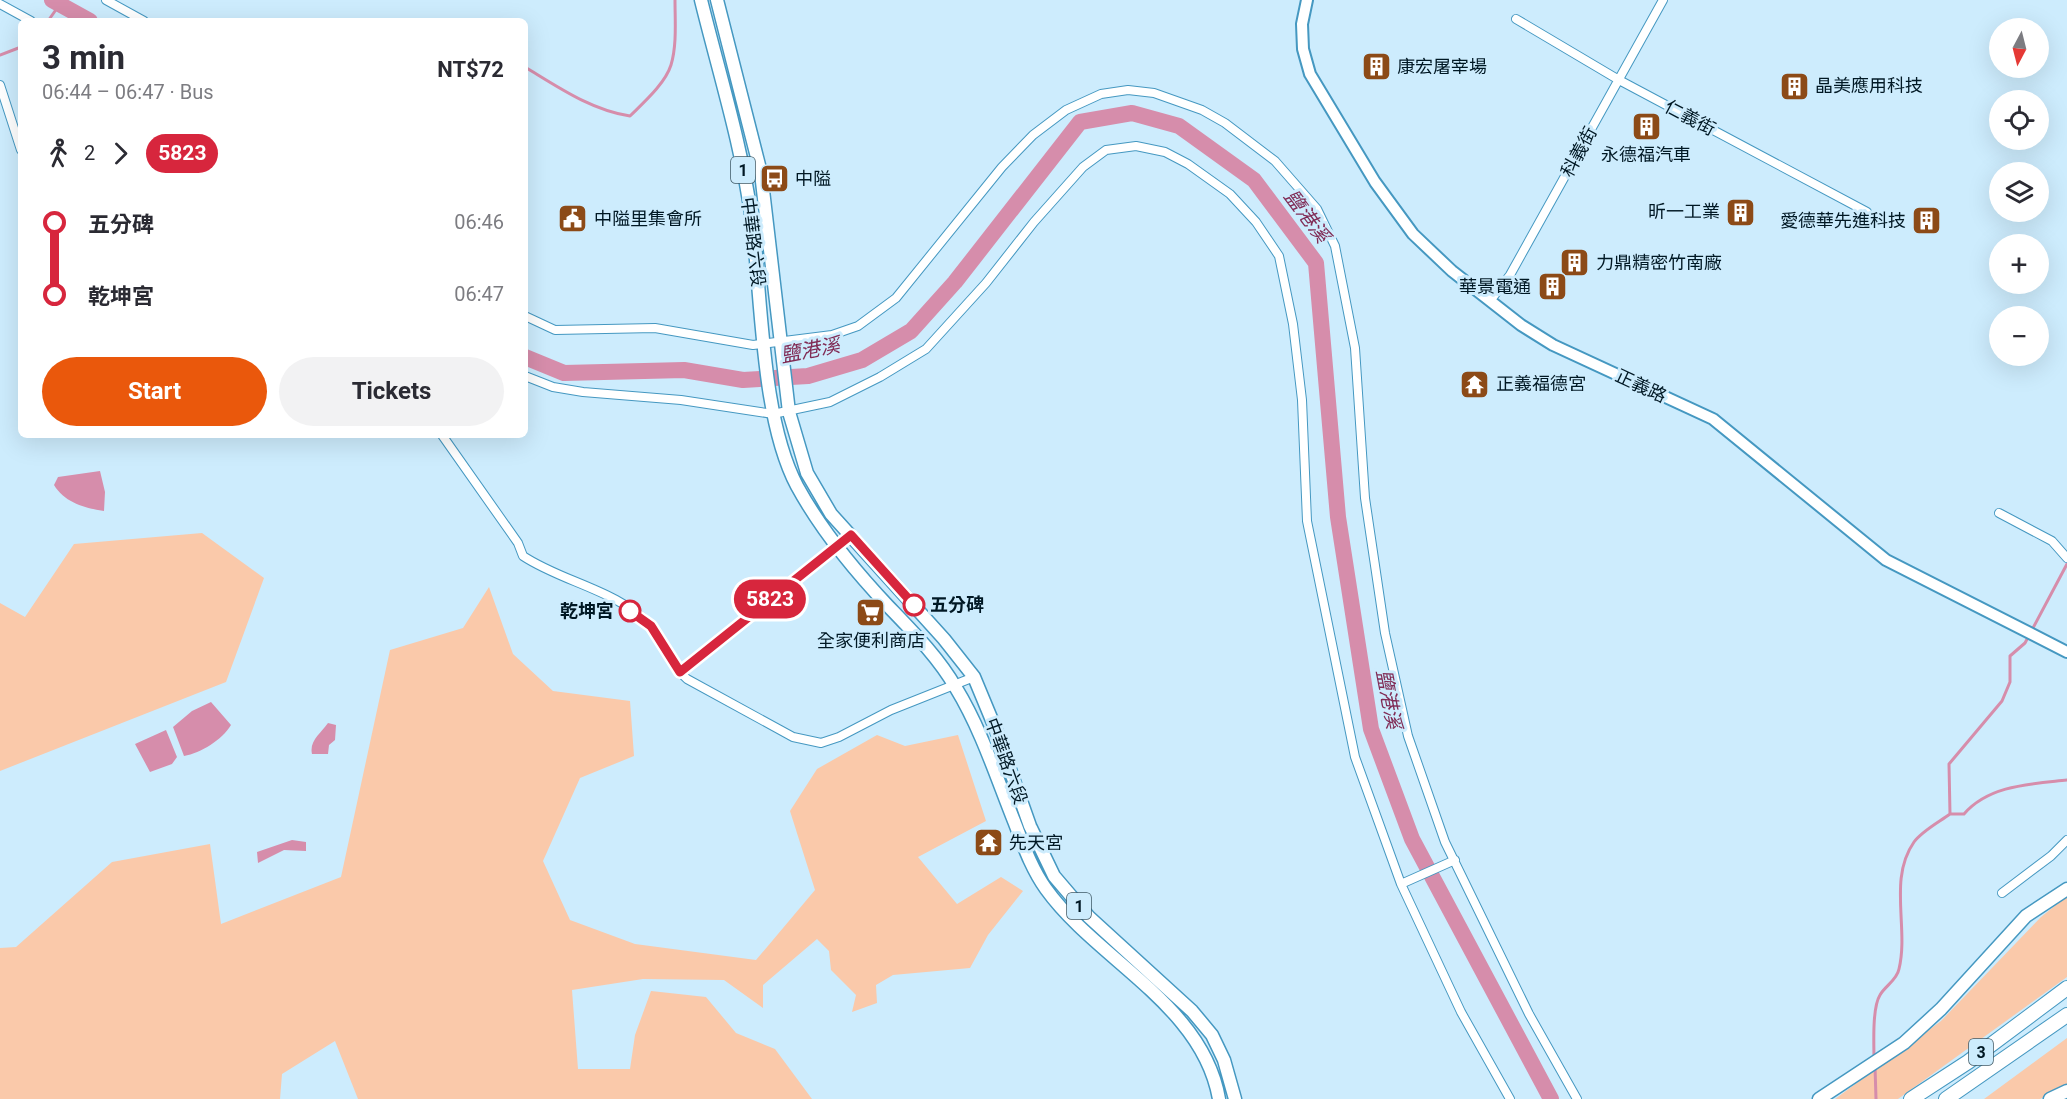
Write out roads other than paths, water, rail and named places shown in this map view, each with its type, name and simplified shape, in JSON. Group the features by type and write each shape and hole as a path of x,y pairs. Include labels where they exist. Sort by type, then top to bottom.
{"highway":[{"name":"3","path":"1911,1099 2067,988"},
{"name":"3","path":"1946,1099 2067,1015"}],"main road":[{"name":"中華路六段","path":"701,0 745,179 765,344"},
{"name":"中華路六段","path":"717,0 761,173 781,343"},
{"name":"1","path":"781,343 789,412"},
{"name":"1","path":"765,344 773,414"},
{"name":"中華路六段","path":"789,412 807,473 831,514 944,639 974,677 996,730 1030,826 1054,876 1089,917 1192,1011 1212,1035 1224,1060 1235,1099"},
{"name":"中華路六段","path":"773,414 788,466 819,524 885,603 932,652 955,686 985,748 1029,861 1045,887 1080,929 1166,1004 1182,1022 1209,1068 1219,1099"},
{"path":"1819,1099 1904,1043 1941,1010 2031,913 2067,880"},
{"path":"2031,913 2067,889"},
{"path":"2050,1099 2067,1091"}],"street":[{"path":"106,0 139,18"},
{"name":"正義路","path":"1307,0 1302,24 1303,49 1310,74 1375,182 1413,234 1452,271 1521,325 1553,345 1713,419 1886,560 2067,652"},
{"name":"科義街","path":"1490,301 1510,275 1663,0"},
{"path":"0,4 26,18"},
{"name":"仁義街","path":"1516,19 1619,80 1867,212"},
{"path":"0,85 18,141"},
{"path":"528,317 555,330 655,328 750,345 832,335 858,326 876,315 903,290 1002,167 1033,135 1066,110 1101,94 1128,90 1154,93 1202,110 1267,155 1317,209 1335,246 1355,348 1365,498 1384,633 1408,736 1445,842 1529,1014 1577,1099"},
{"path":"528,377 553,387 583,392 681,400 773,414 830,402 880,377 926,349 986,283 1034,222 1083,167 1106,150 1136,146 1165,152 1188,164 1230,194 1256,222 1279,256 1293,324 1302,400 1307,521 1355,757 1401,884 1461,1012 1510,1099"},
{"path":"444,438 518,543 523,556 624,607 651,626 676,670 687,679 722,696 783,732 807,742 821,743 891,710 974,677"},
{"path":"1999,513 2052,541 2067,558"},
{"path":"2002,893 2051,856 2067,840"},
{"path":"1401,884 1455,860"}],"waterway":[{"name":"鹽港溪","path":"52,0 85,18"},
{"path":"528,69 588,103 630,116 659,86 671,65 675,41 675,0"},
{"path":"50,18 60,4"},
{"path":"0,55 18,48"},
{"name":"鹽港溪","path":"528,358 564,373 684,370 743,380 808,376 862,360 911,331 955,282 1080,122 1132,113 1179,126 1254,180 1316,263 1338,517 1371,729 1412,839 1551,1099"},
{"path":"1874,1059 1877,1001 1899,969 1902,937 1900,888 1906,856 1917,838 1950,814 1949,764 2002,701 2010,682 2010,656 2025,643 2067,564"},
{"path":"1950,814 1964,814 1986,797 2011,788 2067,780"},
{"path":"1875,1066 1876,1099"}],"place":[{"name":"康宏屠宰場","path":"1376,67"},
{"name":"晶美應用科技","path":"1794,86"},
{"name":"永德福汽車","path":"1646,126"},
{"name":"中隘","path":"774,179"},
{"name":"昕一工業","path":"1741,212"},
{"name":"中隘里集會所","path":"573,219"},
{"name":"愛德華先進科技","path":"1927,221"},
{"name":"力鼎精密竹南廠","path":"1575,263"},
{"name":"華景電通","path":"1552,287"},
{"name":"正義福德宮","path":"1475,384"},
{"name":"五分碑","path":"914,605"},
{"name":"乾坤宮","path":"630,611"},
{"name":"全家便利商店","path":"871,612"},
{"name":"先天宮","path":"988,843"}]}
